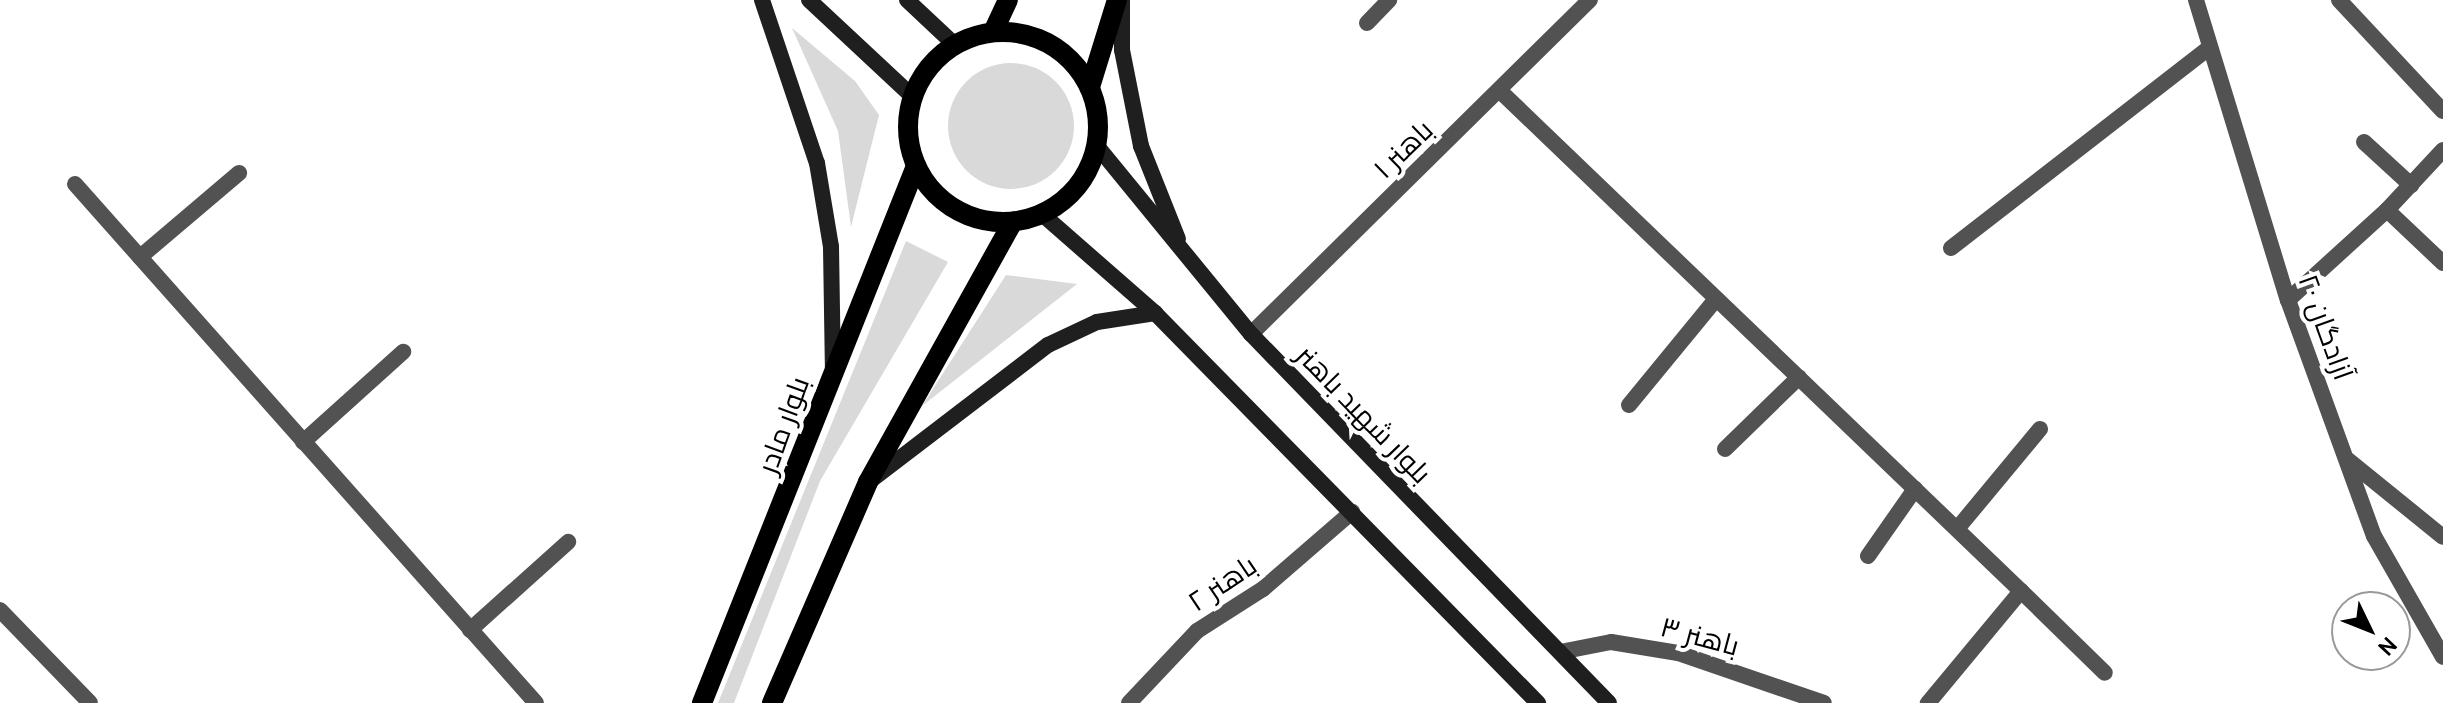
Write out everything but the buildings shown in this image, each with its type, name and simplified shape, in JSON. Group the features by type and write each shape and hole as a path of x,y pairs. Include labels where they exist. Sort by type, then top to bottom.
{"main road":[{"path":"762,0 817,163 835,300 833,371"},
{"path":"809,0 913,97"},
{"path":"907,0 955,45"},
{"path":"993,32 1008,0"},
{"path":"1090,87 1051,44 993,32 955,45 913,97 909,143 916,166 956,210 1013,222 1042,214 1068,198 1097,146 1090,87 1119,0"},
{"path":"1119,0 1122,50 1141,146 1187,259"},
{"name":"بلوار شهید باهنر","path":"1097,146 1251,334 1609,703"},
{"name":"بلوار مادر","path":"702,703 916,166"},
{"path":"1042,214 1155,313 1538,703"},
{"path":"772,703 868,482 1013,222"},
{"path":"868,482 1048,345 1097,322 1155,313"}],"street":[{"path":"1367,23 1389,0"},
{"name":"باهنر ۱","path":"1251,334 1590,0"},
{"name":"آزادگان ۲۰","path":"2196,0 2206,50 2288,300 2374,536 2443,657"},
{"path":"2339,0 2443,111"},
{"path":"1951,248 2206,50"},
{"path":"1500,91 2105,673"},
{"path":"2364,142 2411,185"},
{"path":"2288,300 2387,210 2443,150"},
{"path":"140,257 239,173"},
{"path":"75,184 536,703"},
{"path":"2387,210 2443,263"},
{"path":"1629,405 1716,299"},
{"path":"303,442 403,352"},
{"path":"1725,449 1799,377"},
{"path":"1957,529 2040,429"},
{"path":"2348,460 2443,537"},
{"path":"1868,556 1915,489"},
{"name":"باهنر ۲","path":"1129,703 1197,631 1263,589 1352,512"},
{"path":"470,630 568,542"},
{"path":"1928,703 2021,591"},
{"path":"0,610 90,703"},
{"name":"باهنر ۳","path":"1560,652 1611,642 1678,653 1824,703"}],"shaded area":[{"path":"792,28 855,81 879,115 851,227 838,131"},
{"path":"1011,63 1035,68 1055,82 1069,102 1074,126 1069,150 1055,170 1035,184 1011,189 987,184 967,170 953,150 948,126 953,102 967,82 987,68"},
{"path":"906,241 948,262 820,481 734,703 718,703"},
{"path":"1006,275 1077,284 922,406"}]}
